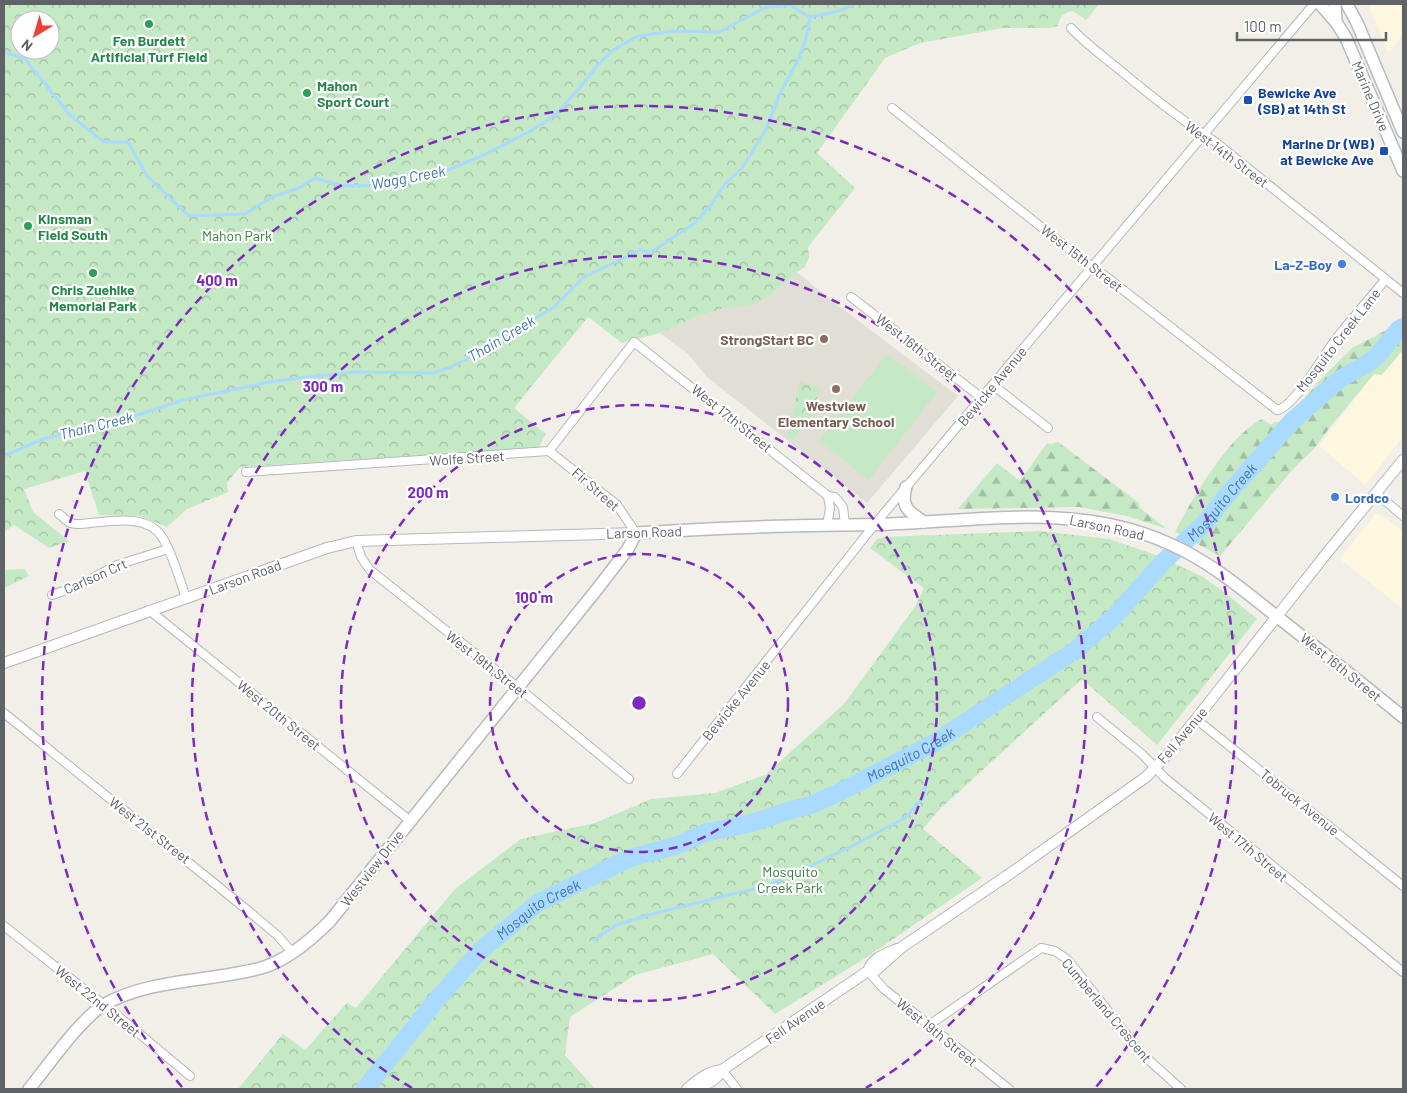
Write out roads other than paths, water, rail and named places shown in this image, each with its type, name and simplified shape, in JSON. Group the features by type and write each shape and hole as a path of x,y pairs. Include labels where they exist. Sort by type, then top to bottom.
{"main road":[{"name":"Marine Drive","path":"1320,4 1336,22 1346,38 1403,171"},
{"name":"Marine Drive","path":"1335,4 1336,22"},
{"name":"Marine Drive","path":"1347,4 1358,25 1403,132"},
{"path":"906,487 903,496 904,503 913,515 924,522"},
{"name":"Larson Road","path":"636,532 1047,516 1083,519 1121,527 1168,543 1196,557 1230,579 1278,616"},
{"name":"Westview Drive","path":"29,1089 85,1022 103,1005 134,991 263,967 292,952 312,938 330,921 628,549 636,532"},
{"name":"West 16th Street","path":"1278,616 1403,717"}],"street":[{"name":"Bewicke Avenue","path":"677,774 875,524 1314,4"},
{"name":"West 14th Street","path":"1071,28 1141,88 1193,128 1214,141 1385,280"},
{"name":"West 15th Street","path":"892,108 1273,408"},
{"name":"Mosquito Creek Lane","path":"1273,408 1281,410 1288,404 1319,366 1332,345 1385,280 1403,293"},
{"name":"West 16th Street","path":"851,297 982,398"},
{"name":"West 17th Street","path":"550,452 634,342 828,496 835,497 843,508 845,525"},
{"path":"993,385 1048,428"},
{"name":"Wolfe Street","path":"246,472 550,452"},
{"name":"Fir Street","path":"550,452 617,504 636,532"},
{"name":"Fell Avenue","path":"687,1089 703,1086 717,1078 722,1070 868,971 876,971 902,947 1135,786 1155,768 1196,719 1403,460"},
{"path":"1376,493 1403,516"},
{"path":"827,525 830,509 828,496"},
{"path":"59,514 76,524 116,520 142,522 153,528 162,536 186,598"},
{"name":"Larson Road","path":"4,662 327,548 356,541 636,532"},
{"name":"West 19th Street","path":"356,541 361,557 370,570 629,779"},
{"name":"Carlson Crt","path":"52,595 80,584 117,565 168,549"},
{"name":"West 20th Street","path":"149,610 410,820"},
{"name":"West 21st Street","path":"4,714 246,908 277,935 292,952"},
{"name":"West 17th Street","path":"1097,717 1277,871 1403,972"},
{"name":"Tobruck Avenue","path":"1196,719 1403,886"},
{"name":"West 22nd Street","path":"4,926 190,1076"},
{"name":"Cumberland Crescent","path":"929,1025 1040,948 1054,951 1068,960 1141,1053 1182,1089"},
{"name":"West 19th Street","path":"868,971 884,989 1009,1089"},
{"path":"722,1070 737,1089"}],"waterway":[{"name":"Thain Creek","path":"810,17 839,11 855,4"},
{"name":"Wagg Creek","path":"4,52 25,59 70,115 104,142 128,142 147,176 189,216 245,214 272,197 299,188 315,178 342,186 379,185 450,169 486,154 534,129 555,115 613,50 638,36 675,31 720,32 764,8 790,5 810,17"},
{"name":"Thain Creek","path":"4,456 43,439 132,417 183,400 275,381 353,372 433,373 467,359 504,333 522,326 553,308 584,277 641,250 650,253 695,223 711,205 726,183 743,167 766,129 780,94 799,58 806,38 810,17"},
{"name":"Mosquito Creek","path":"365,1089 434,1003 480,951 538,903 630,858 678,845 704,833 752,823 811,805 838,793 934,743 1077,649 1114,617 1163,562 1205,523 1292,421 1340,379 1367,364 1378,355 1399,329 1403,327"},
{"path":"931,757 934,743"},
{"path":"594,940 616,925 765,886 790,876 905,818 923,798 926,783"}],"place":[{"name":"Fen Burdett Artificial Turf Field","path":"149,24"},
{"name":"Mahon Sport Court","path":"307,93"},
{"name":"Bewicke Ave (SB) at 14th St","path":"1248,100"},
{"name":"Marine Dr (WB) at Bewicke Ave","path":"1384,151"},
{"name":"Kinsman Field South","path":"28,226"},
{"name":"La-Z-Boy","path":"1342,264"},
{"name":"Chris Zuehlke Memorial Park","path":"93,273"},
{"name":"StrongStart BC","path":"824,339"},
{"name":"Westview Elementary School","path":"836,389"},
{"name":"Lordco","path":"1335,497"}],"park label":[{"name":"Mahon Park","path":"237,235"},
{"name":"Mosquito Creek Park","path":"790,880"}]}
